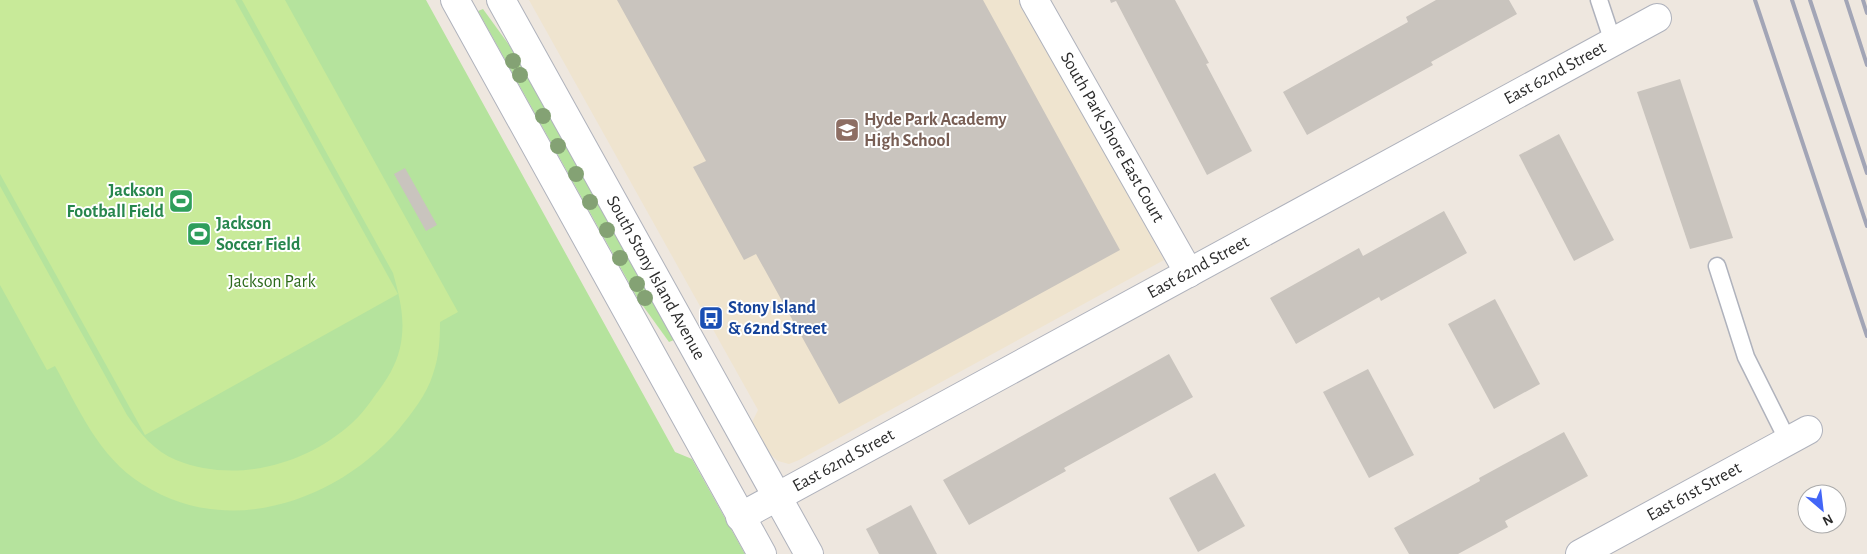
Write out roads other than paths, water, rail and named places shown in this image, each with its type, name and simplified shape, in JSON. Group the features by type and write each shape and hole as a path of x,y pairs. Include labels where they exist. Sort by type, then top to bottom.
{"street":[{"path":"455,0 762,554"},
{"name":"South Stony Island Avenue","path":"501,0 809,554"},
{"name":"South Park Shore East Court","path":"1034,0 1189,273"},
{"name":"East 62nd Street","path":"740,517 1657,18"},
{"name":"East 61st Street","path":"1580,554 1798,435"}],"lane":[{"path":"1599,0 1613,42"},
{"path":"1717,266 1746,357 1798,435"}],"railway":[{"path":"1755,0 1867,336"},
{"path":"1792,0 1867,226"},
{"path":"1810,0 1867,173"},
{"path":"1846,0 1867,65"},
{"path":"1863,0 1867,13"}],"place":[{"name":"Hyde Park Academy High School","path":"847,130"},
{"name":"Jackson Football Field","path":"181,201"},
{"name":"Jackson Soccer Field","path":"199,234"},
{"name":"Stony Island & 62nd Street","path":"711,318"}],"park label":[{"name":"Jackson Park","path":"272,282"}]}
